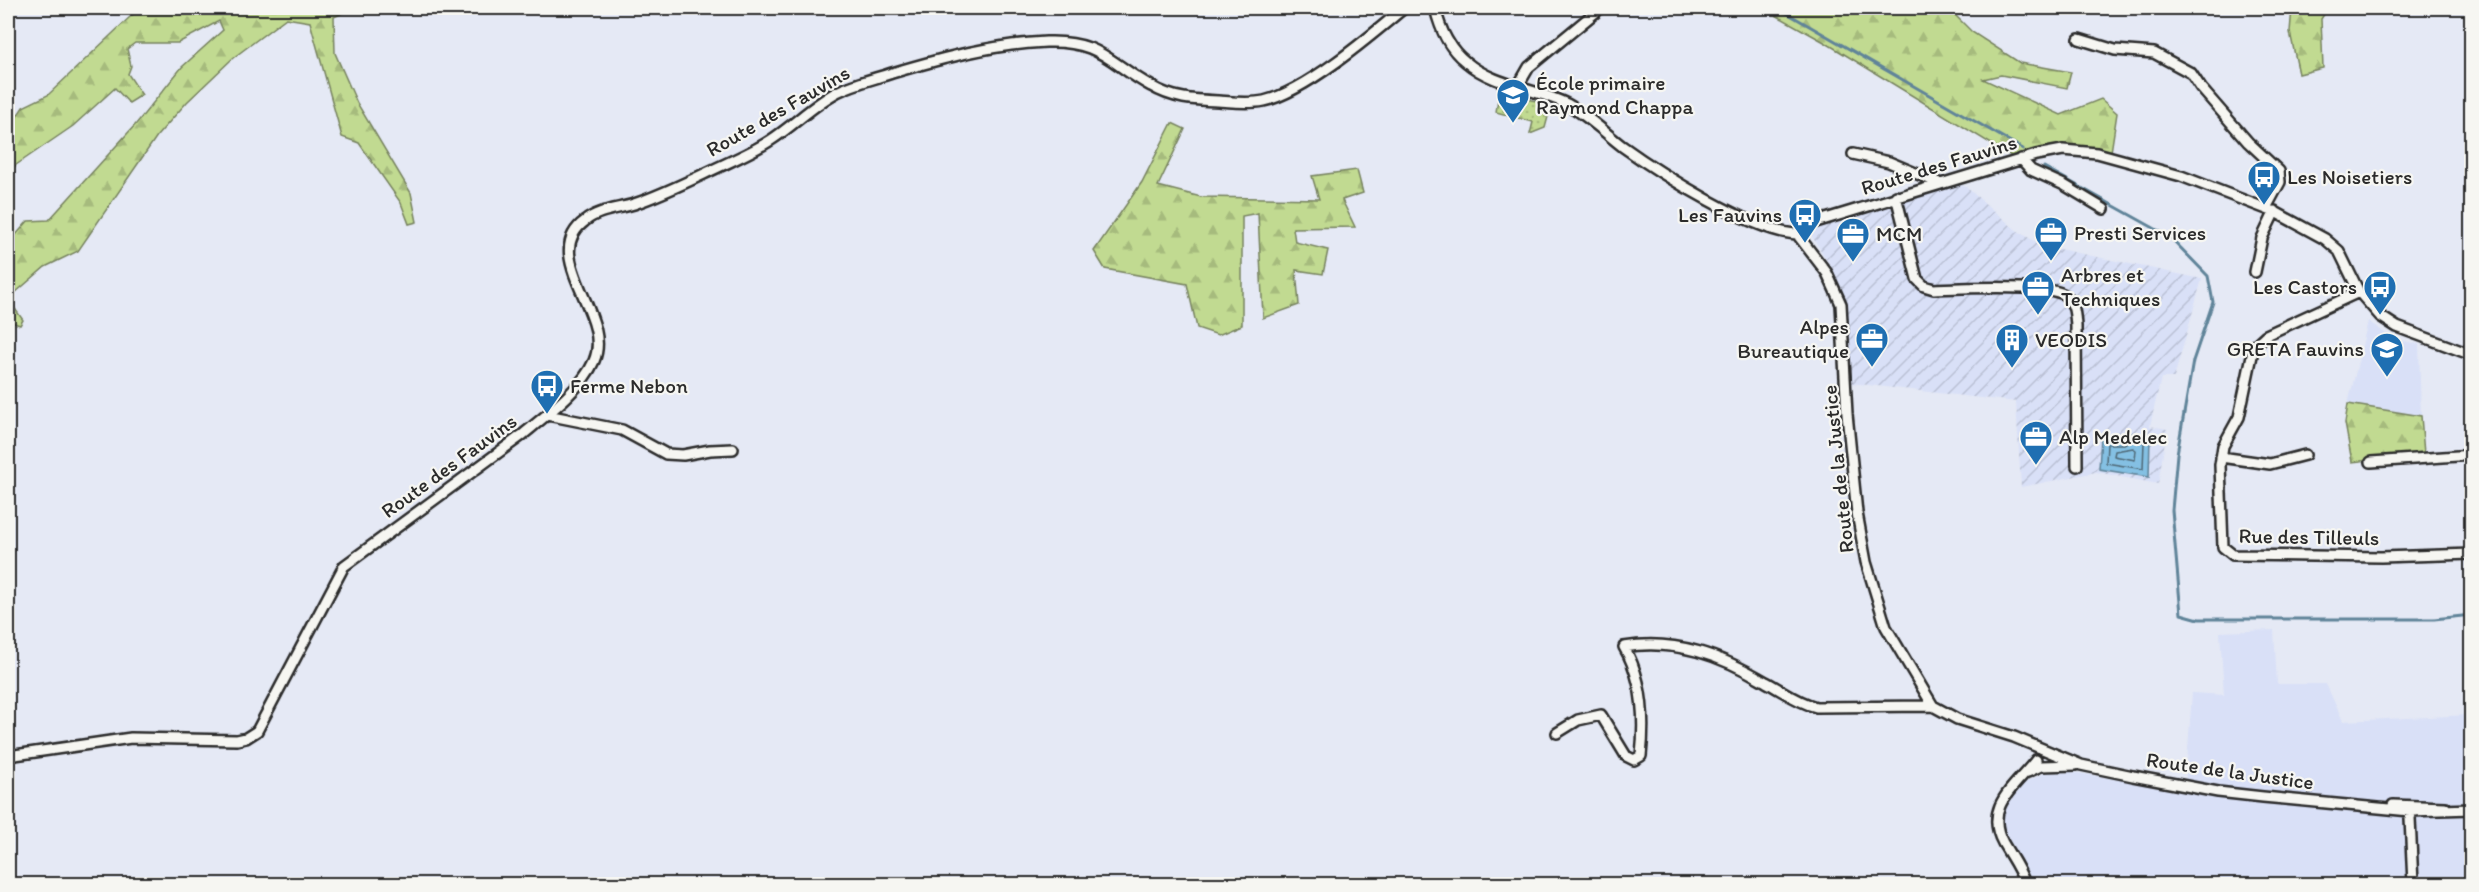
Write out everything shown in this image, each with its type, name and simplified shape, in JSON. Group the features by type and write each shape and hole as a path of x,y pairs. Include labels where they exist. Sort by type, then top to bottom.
{"street":[{"name":"Route des Fauvins","path":"8,756 131,738 225,741 252,735 261,724 344,566 480,468 547,415 588,371 598,348 596,324 570,262 570,243 579,226 595,215 656,196 750,152 837,92 892,73 987,48 1065,43 1099,50 1140,80 1173,97 1188,100 1263,101 1278,97 1321,72 1404,8"},
{"path":"1435,8 1447,40 1461,58 1486,75 1568,105 1654,168 1715,203 1766,227 1797,234"},
{"path":"1518,86 1529,67 1597,11"},
{"path":"2079,39 2115,50 2154,52 2191,73 2201,88 2248,142 2279,171 2280,182 2262,238 2255,272"},
{"name":"Route des Fauvins","path":"1797,234 1801,226 2021,159 2063,150 2097,153 2181,176 2270,210 2325,239 2339,251 2359,292 2373,310 2389,322 2472,356"},
{"path":"1853,154 1889,162 1939,183"},
{"path":"2021,159 2031,170 2064,185 2104,209"},
{"path":"1896,196 1917,279 1924,286 1934,289 2051,290 2069,299 2074,308 2076,326 2077,466"},
{"name":"Route de la Justice","path":"1797,234 1827,273 1841,304 1847,414 1857,513 1866,562 1886,627 1933,706 1957,719 2026,742 2081,765"},
{"name":"Rue des Tilleuls","path":"2359,292 2258,341 2254,346 2240,417 2226,438 2221,457 2223,547 2229,553 2381,557 2472,554"},
{"path":"547,415 622,430 666,454 683,456 710,450 734,449"},
{"path":"2221,457 2270,464 2305,455"},
{"path":"2371,462 2472,455"},
{"path":"1557,733 1578,720 1601,714 1626,756 1634,760 1641,756 1645,725 1636,677 1624,647 1667,645 1699,650 1734,664 1800,703 1816,708 1933,706"},
{"path":"2026,742 2041,762"},
{"path":"2025,885 2002,841 1997,816 2002,799 2026,773 2041,762 2053,759 2047,751 2041,762"},
{"name":"Route de la Justice","path":"2041,762 2081,765 2218,792 2376,806 2467,809"},
{"path":"2413,885 2414,807"}],"shaded area":[{"path":"1943,177 1966,187 2015,229 2040,245 2202,279 2174,378 2161,378 2150,426 2167,429 2158,484 2096,472 2021,487 2016,402 1842,382 1844,298 1833,270 1803,222"},
{"name":"GRETA Fauvins","path":"2368,321 2393,339 2419,344 2421,416 2348,404"},
{"path":"2274,630 2277,684 2326,684 2343,721 2471,715 2471,884 2031,884 2004,832 2002,821 2012,792 2023,783 2045,773 2072,772 2185,791 2192,693 2224,695 2220,632"}],"green space":[{"path":"144,8 353,8 334,17 335,53 357,103 411,193 417,222 409,224 401,203 359,143 342,137 310,22 286,18 233,58 187,102 157,136 78,251 45,267 8,299 8,244 28,221 49,220 136,124 182,67 223,30 219,21 178,43 135,43 127,49 131,66 128,74 142,95 129,103 115,88 73,126 8,173 8,130 23,107 48,95 132,15"},
{"path":"1763,8 1948,8 1972,32 2020,63 2071,72 2067,88 2001,75 1983,79 2061,115 2101,99 2117,113 2111,152 2085,146 2061,146 2011,156 1826,43"},
{"path":"2292,8 2328,8 2321,19 2323,68 2299,74 2290,32"},
{"path":"1499,93 1536,101 1549,113 1545,128 1530,134 1533,122 1496,112"},
{"path":"1172,123 1185,129 1158,186 1201,197 1319,199 1312,176 1357,170 1363,193 1342,200 1355,227 1293,228 1295,242 1328,250 1323,274 1296,270 1299,305 1263,318 1258,213 1242,216 1242,325 1218,335 1197,328 1187,284 1105,269 1094,251 1142,182"},
{"path":"8,299 23,320 20,325 8,321"},
{"path":"2348,404 2421,416 2424,454 2352,462 2345,423"}],"water":[{"path":"2128,433 2150,435 2149,477 2099,469 2101,436 2123,438"}],"waterway":[{"path":"1778,8 2023,149"},
{"path":"2044,167 2170,237 2208,276 2213,302 2193,361 2177,454 2172,510 2181,614 2199,619 2434,619 2472,615"}],"place":[{"name":"École primaire Raymond Chappa","path":"1513,124"},
{"name":"Les Noisetiers","path":"2264,206"},
{"name":"Les Fauvins","path":"1805,244"},
{"name":"Presti Services","path":"2051,262"},
{"name":"MCM","path":"1853,263"},
{"name":"Arbres et Techniques","path":"2038,316"},
{"name":"Les Castors","path":"2380,316"},
{"name":"Alpes Bureautique","path":"1872,368"},
{"name":"VEODIS","path":"2012,369"},
{"name":"GRETA Fauvins","path":"2387,378"},
{"name":"Ferme Nebon","path":"547,415"},
{"name":"Alp Medelec","path":"2036,466"}]}
